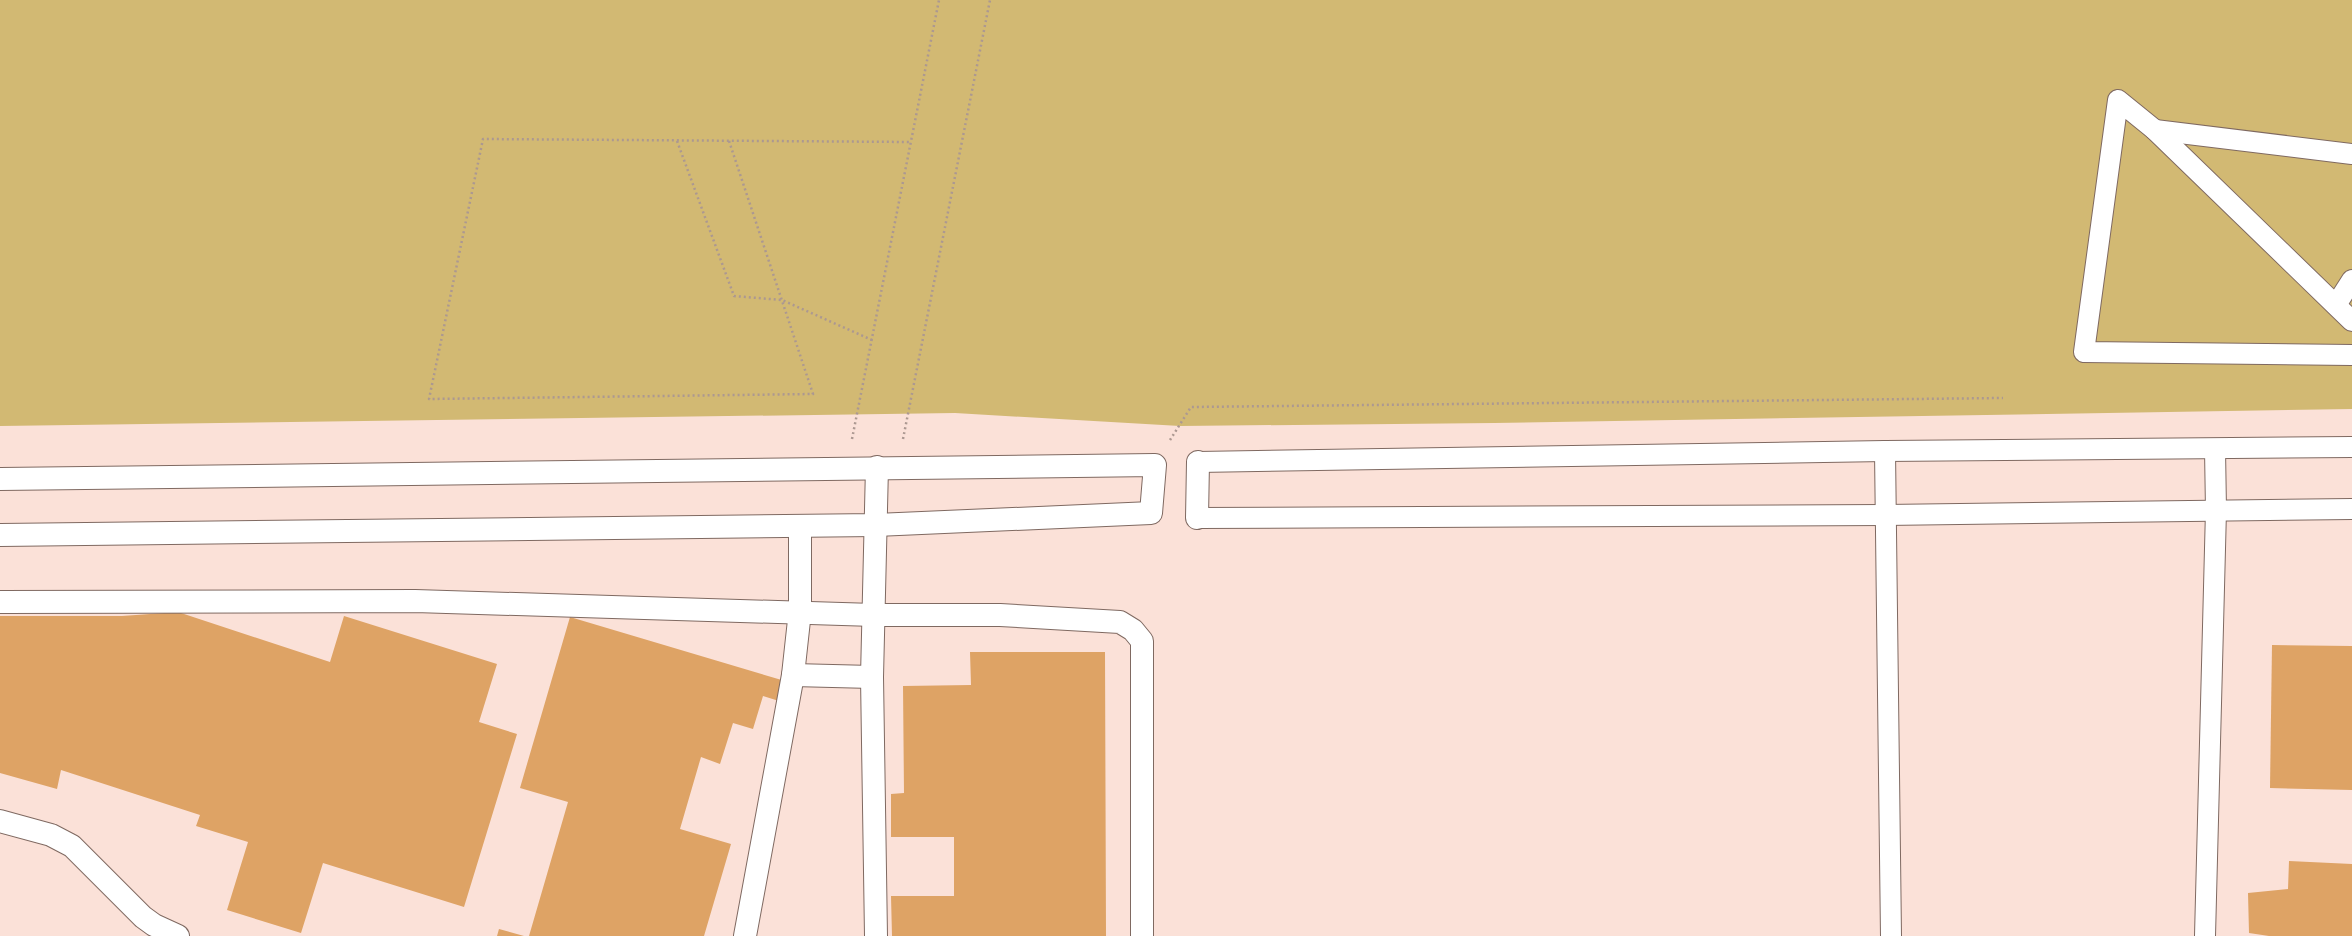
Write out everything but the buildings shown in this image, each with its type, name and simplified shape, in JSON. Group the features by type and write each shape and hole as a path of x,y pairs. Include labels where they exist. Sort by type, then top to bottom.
{"street":[{"path":"1197,518 1198,462"},
{"path":"0,479 846,467 1155,465 1151,513 876,525 0,535"},
{"path":"876,936 872,677 876,525 887,467"},
{"path":"745,936 794,675 800,611 800,526"},
{"path":"0,602 415,601 800,611 874,615 1000,615 1120,622 1132,630 1142,641 1142,936"},
{"path":"794,675 872,677"},
{"path":"0,822 51,835 72,846 143,917 154,925 178,936"}],"lane":[{"path":"2352,321 2155,130 2118,100 2084,352 2352,355"},
{"path":"2155,130 2352,154"},
{"path":"2336,306 2352,280"},
{"path":"1198,462 1885,451 2352,447"},
{"path":"2205,936 2216,510 2215,449"},
{"path":"1885,451 1891,936"},
{"path":"1197,518 1885,515 2352,509"}],"path":[{"path":"846,467 939,0"},
{"path":"887,467 990,0"},
{"path":"728,141 813,394 429,399 483,139 911,142"},
{"path":"677,141 734,296 782,300 872,340"},
{"path":"1155,465 1191,407 2004,398"}],"shaded area":[{"path":"0,0 2352,0 2352,409 1494,423 1180,426 955,413 0,426"}]}
